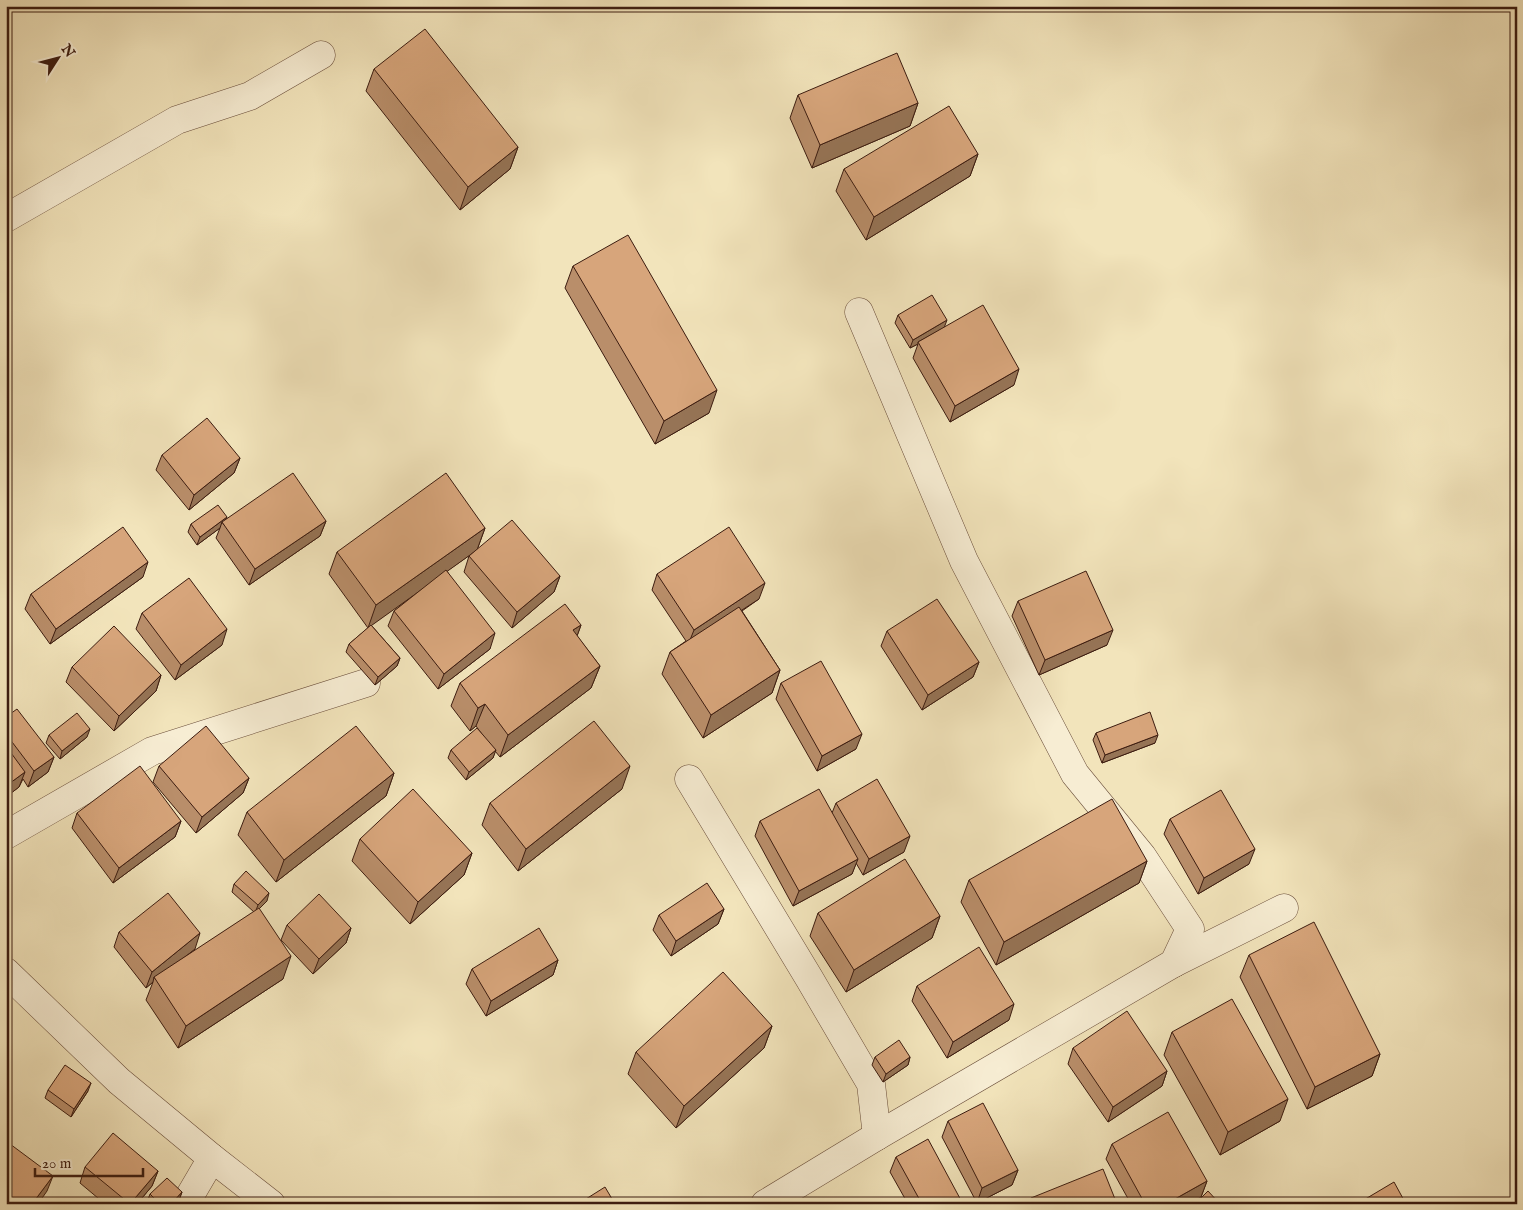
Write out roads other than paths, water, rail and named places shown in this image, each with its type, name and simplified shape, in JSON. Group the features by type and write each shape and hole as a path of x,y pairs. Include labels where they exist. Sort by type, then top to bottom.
{"street":[{"path":"6,218 177,120 250,96 321,55"},
{"path":"859,312 964,561 1075,774 1142,856 1190,929 1174,963"},
{"path":"6,835 152,751 366,683"},
{"path":"689,779 871,1084 878,1136"},
{"path":"765,1204 1174,963 1284,908"},
{"path":"6,972 119,1081 271,1204"},
{"path":"185,1204 212,1158"}]}
